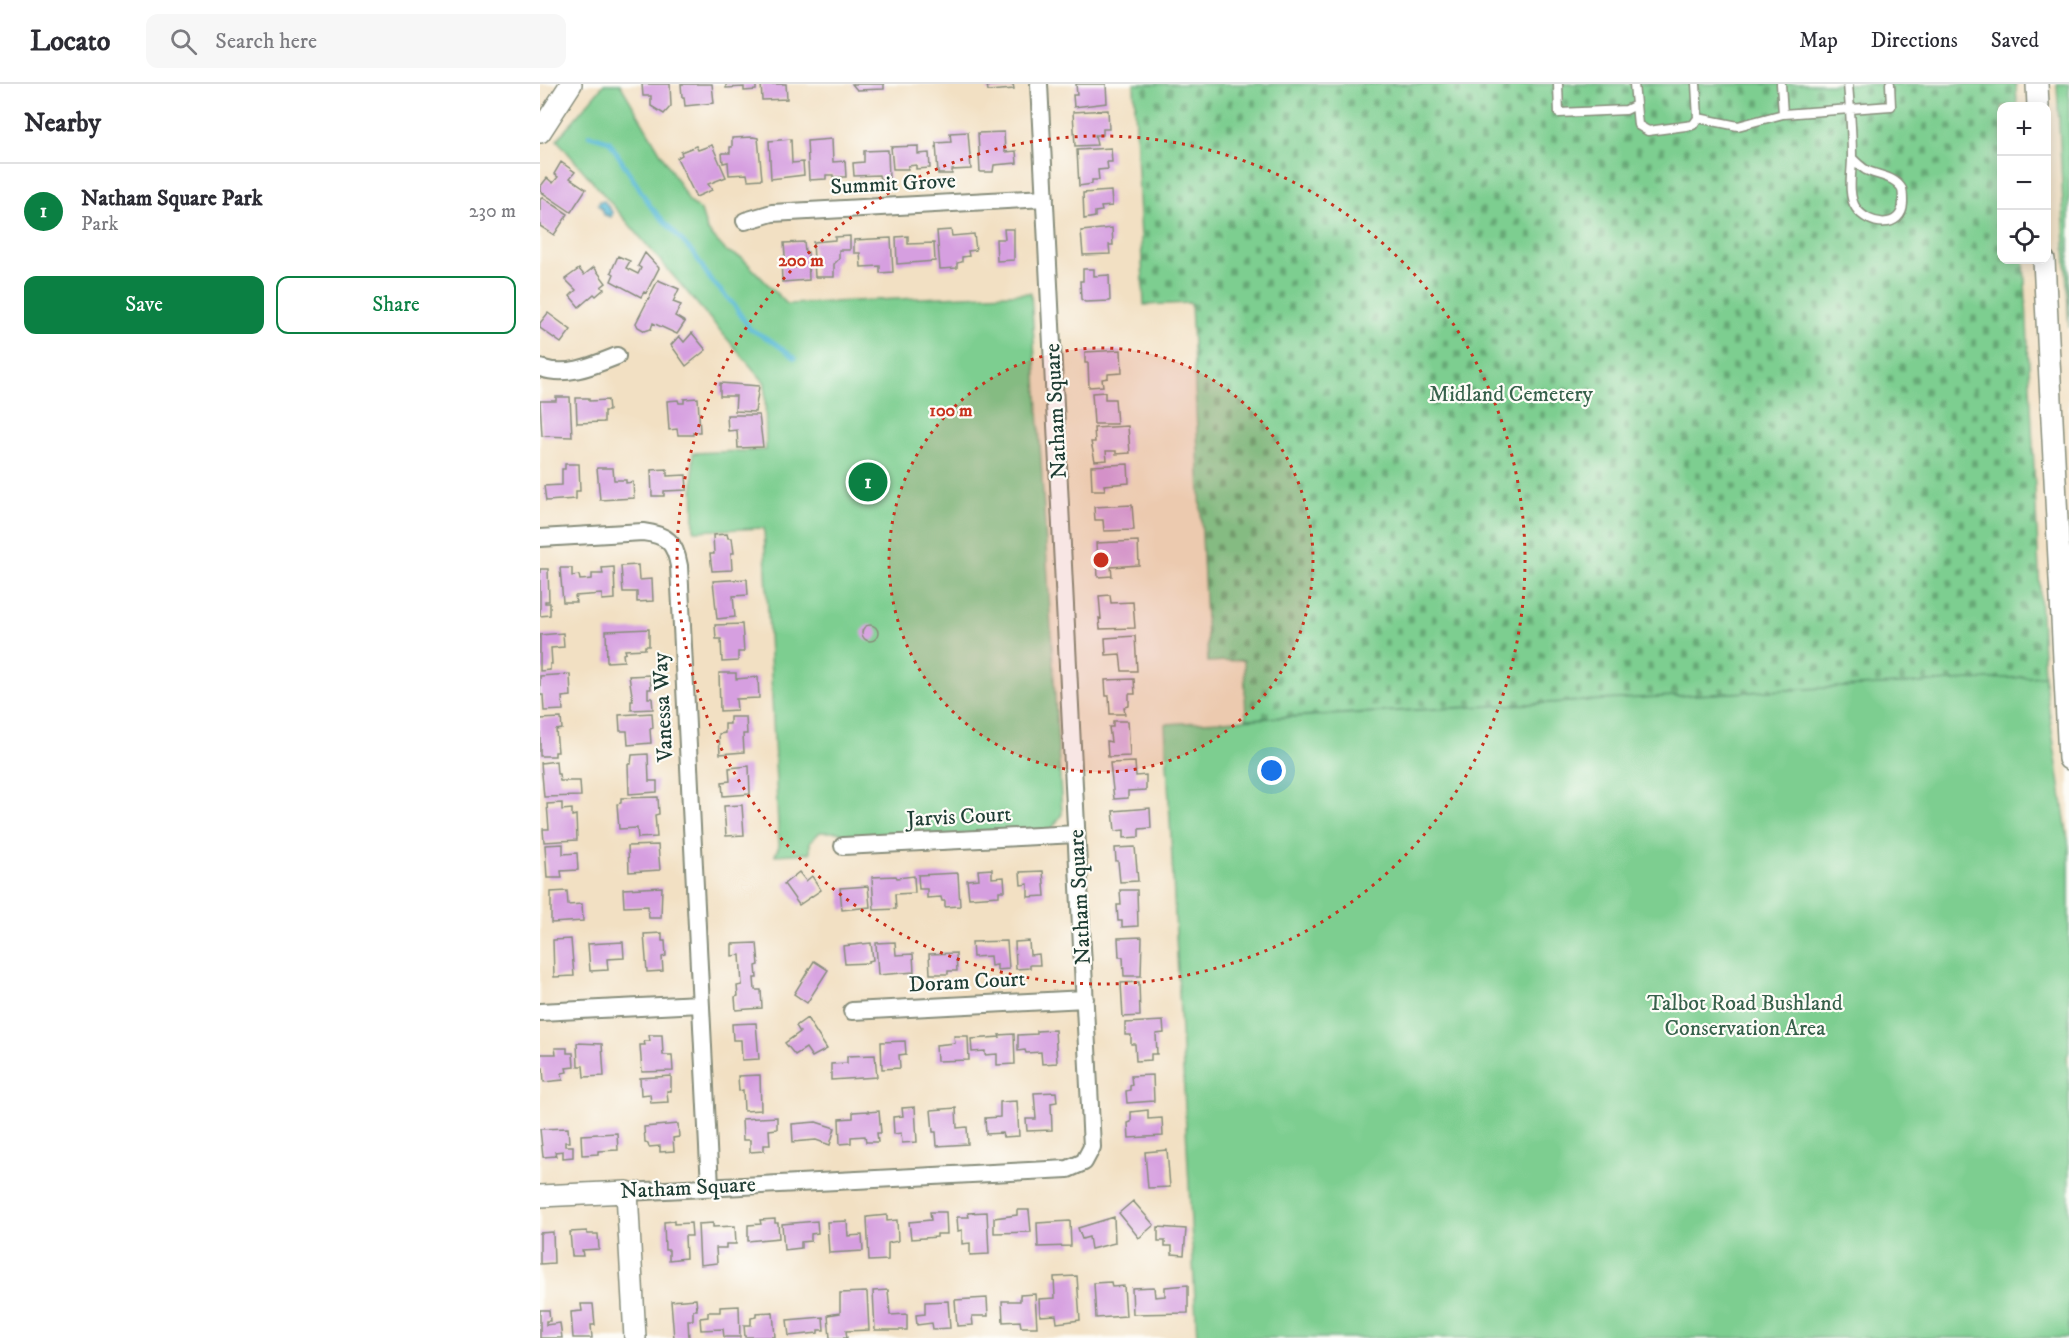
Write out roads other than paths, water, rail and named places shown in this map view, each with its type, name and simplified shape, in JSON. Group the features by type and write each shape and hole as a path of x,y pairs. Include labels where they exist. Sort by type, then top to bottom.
{"street":[{"path":"540,132 572,84"},
{"name":"Natham Square","path":"540,1196 1062,1169 1084,1162 1092,1147 1039,84"},
{"path":"2037,84 2038,102"},
{"name":"Summit Grove","path":"745,221 772,213 1045,198"},
{"path":"2044,264 2069,759"},
{"path":"540,368 554,371 582,370 617,356"},
{"name":"Vanessa Way","path":"540,538 643,532 657,534 668,539 676,551 679,566 710,1187"},
{"name":"Jarvis Court","path":"843,846 1076,834"},
{"name":"Doram Court","path":"852,1011 1085,999"},
{"path":"540,1012 700,1004"},
{"path":"627,1192 635,1338"}],"lane":[{"path":"1558,84 1559,113 1626,110 1636,105"},
{"path":"1634,84 1638,125 1648,131 1693,125 1698,118 1696,84"},
{"path":"1781,84 1783,114"},
{"path":"1848,84 1851,180 1855,207 1865,216 1879,223 1892,223 1903,208 1902,189 1896,182 1885,176 1864,169 1852,158"},
{"path":"1698,118 1738,126 1783,114 1891,106 1890,84"}],"water":[{"path":"600,201 604,201 613,213 611,217 604,215 598,205"}],"waterway":[{"path":"589,135 609,141 651,207 695,255 710,279 734,305 750,329 772,341 795,358"}],"place":[{"name":"Natham Square Park","path":"868,482"}],"park label":[{"name":"Midland Cemetery","path":"1511,394"},
{"name":"Talbot Road Bushland Conservation Area","path":"1745,1016"}]}
